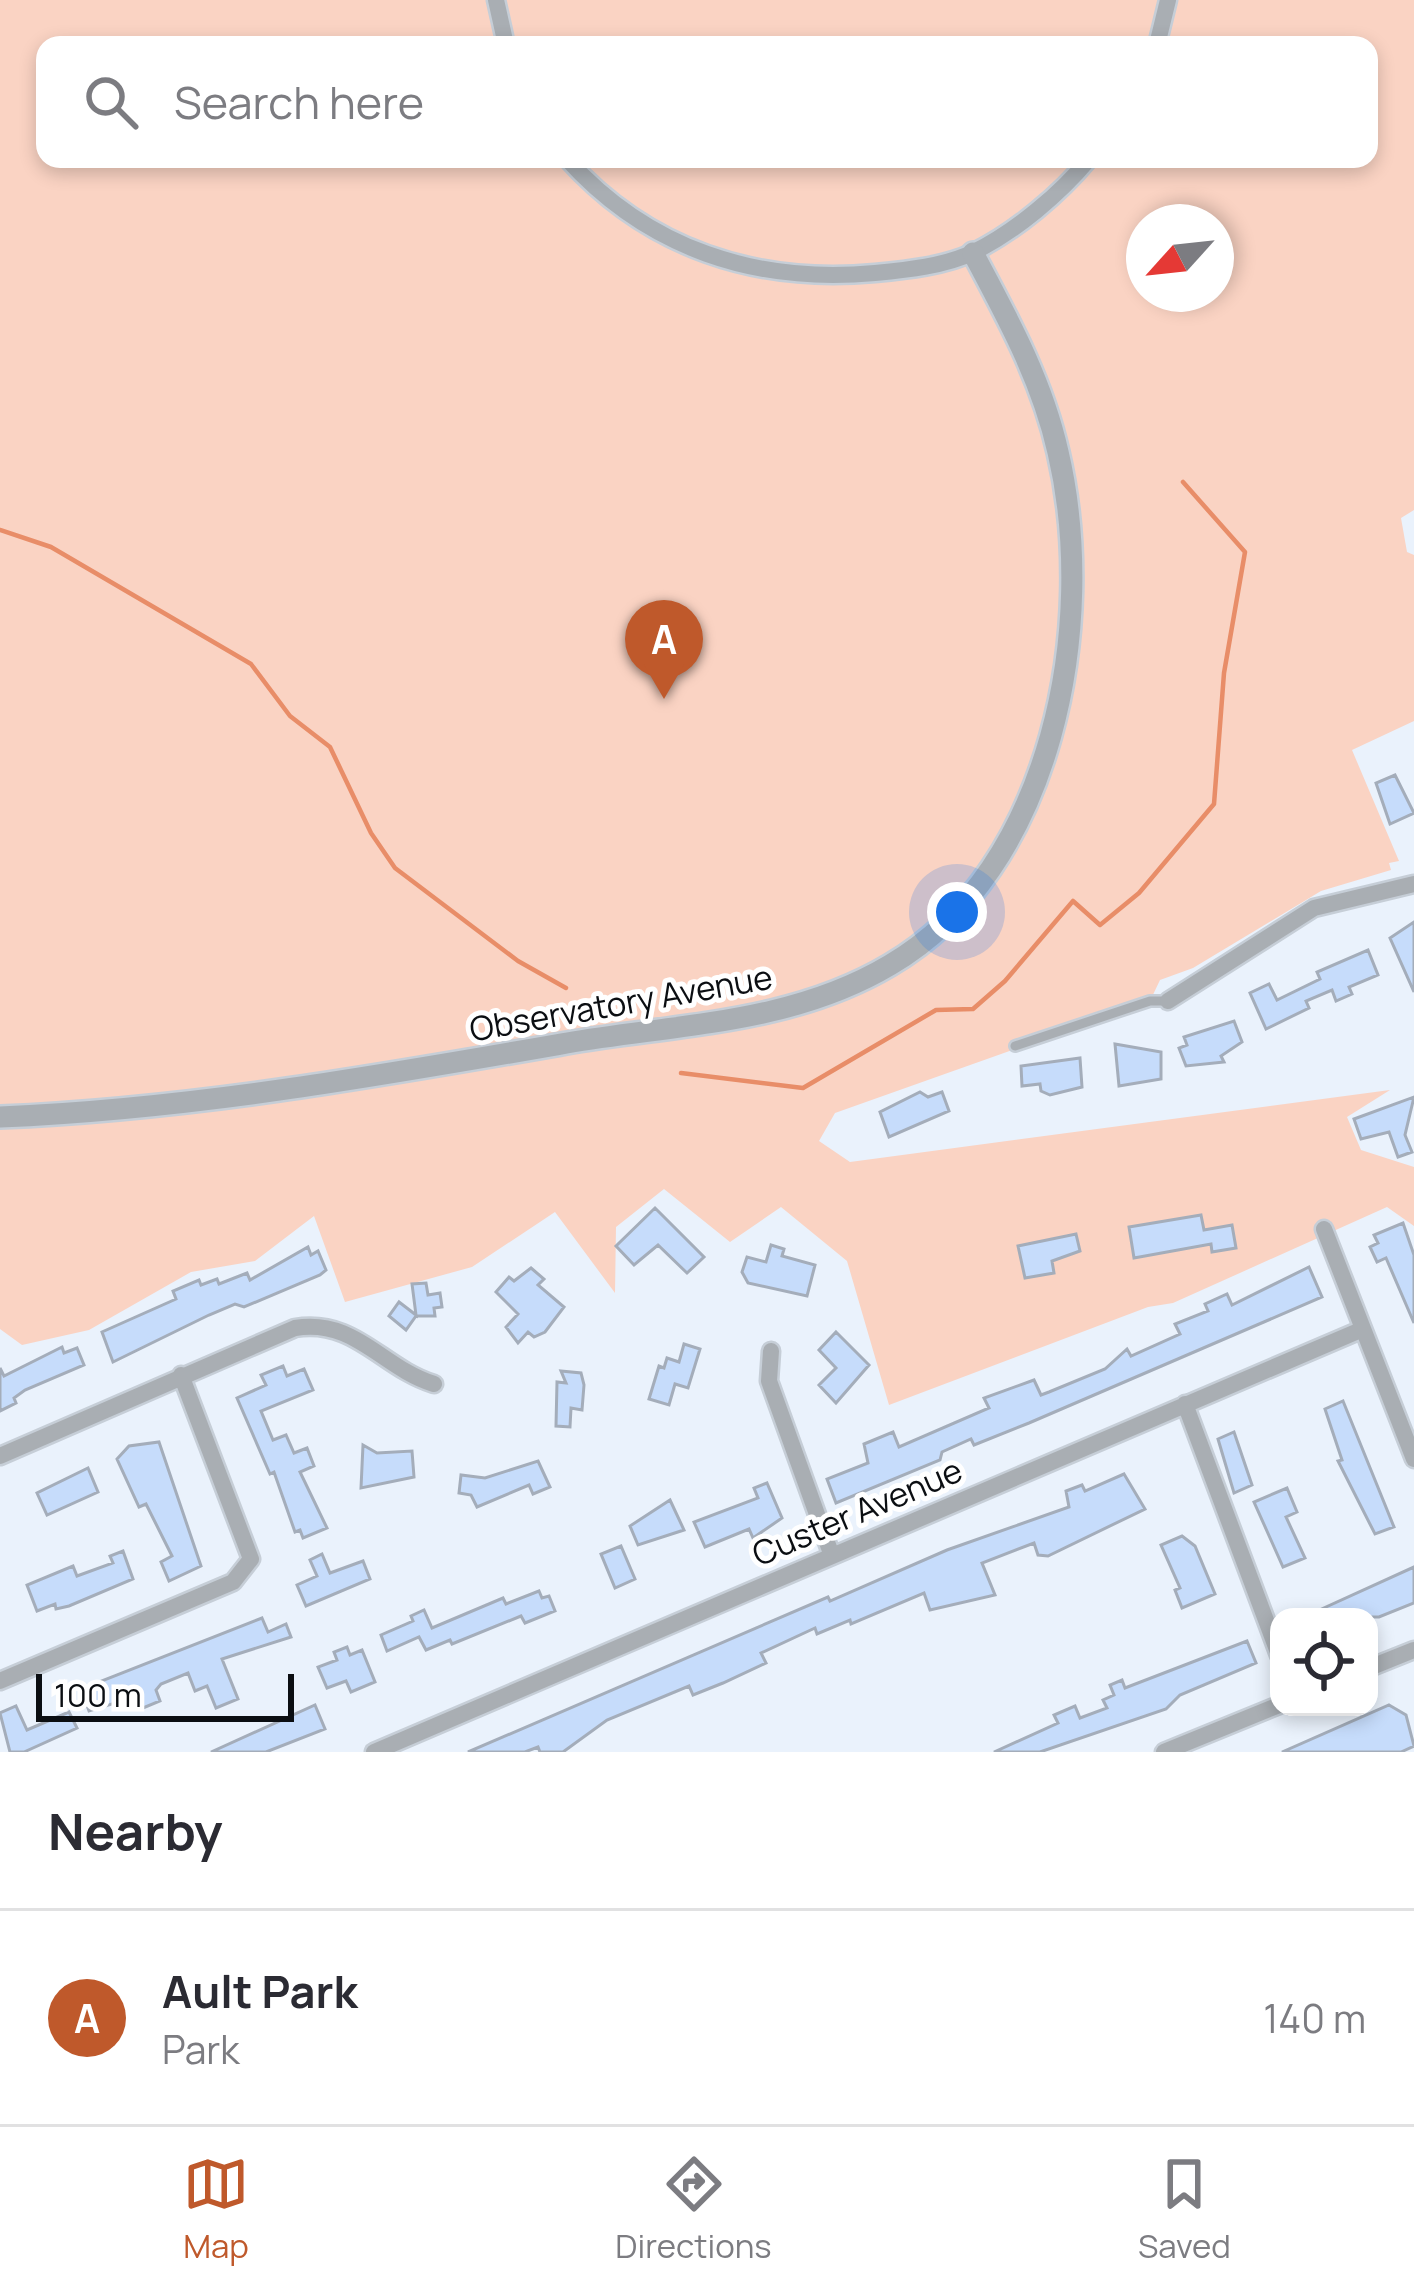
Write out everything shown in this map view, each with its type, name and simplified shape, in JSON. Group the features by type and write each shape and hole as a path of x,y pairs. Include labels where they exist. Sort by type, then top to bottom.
{"street":[{"path":"496,0 504,36"},
{"path":"1158,36 1168,0"},
{"path":"575,168 653,231 733,264 854,275 973,253 1030,214 1080,168"},
{"name":"Observatory Avenue","path":"0,1117 283,1091 779,1012 874,974 924,940 983,876 1023,808 1044,757 1068,639 1071,592 1066,498 1043,398 1019,339 973,253"},
{"path":"1168,1001 1314,908 1414,884"},
{"path":"1324,1229 1413,1456"},
{"path":"0,1456 181,1375 312,1325 350,1333 410,1377 434,1384"},
{"name":"Custer Avenue","path":"374,1752 1363,1329"},
{"path":"771,1351 769,1381 832,1556"},
{"path":"0,1681 233,1582 248,1569 250,1559 181,1375"},
{"path":"1185,1404 1270,1630"},
{"path":"1378,1664 1414,1650"},
{"path":"1164,1752 1270,1709"}],"lane":[{"path":"1015,1046 1150,1001 1168,1001"}],"shaded area":[{"path":"0,0 1414,0 1414,510 1401,518 1407,552 1414,555 1414,721 1352,750 1399,861 1389,863 1391,870 1321,891 1193,968 1160,980 1150,1001 835,1113 819,1141 850,1162 1390,1090 1347,1117 1361,1150 1414,1167 1414,1226 1387,1207 1173,1303 1148,1307 889,1405 847,1261 781,1207 730,1242 664,1189 616,1227 615,1293 555,1212 472,1267 345,1302 314,1216 255,1261 191,1272 89,1330 22,1345 0,1329"}],"building":[{"path":"1395,775 1414,813 1390,824 1376,783"},
{"path":"1414,922 1414,992 1390,938"},
{"path":"1368,950 1378,975 1349,987 1352,994 1336,1001 1332,990 1306,1001 1309,1008 1266,1029 1250,993 1269,984 1277,1000 1320,979 1317,972"},
{"path":"1234,1021 1242,1042 1221,1056 1224,1062 1186,1066 1179,1048 1187,1045 1184,1037"},
{"path":"1115,1044 1161,1052 1161,1079 1119,1086"},
{"path":"1080,1058 1082,1087 1050,1095 1041,1091 1040,1084 1022,1086 1021,1066"},
{"path":"920,1092 928,1097 942,1092 949,1111 889,1137 880,1112"},
{"path":"1414,1097 1405,1135 1412,1152 1398,1157 1389,1132 1361,1139 1354,1119"},
{"path":"655,1208 704,1257 687,1273 658,1245 634,1265 616,1246"},
{"path":"1201,1215 1204,1230 1232,1225 1236,1248 1212,1252 1211,1244 1134,1258 1129,1227"},
{"path":"1403,1223 1414,1255 1414,1323 1386,1258 1377,1262 1370,1247 1378,1243 1374,1235"},
{"path":"1076,1234 1080,1251 1052,1261 1054,1273 1025,1278 1018,1246"},
{"path":"771,1245 784,1249 782,1256 815,1265 807,1296 748,1283 742,1272 747,1257 766,1262"},
{"path":"308,1247 311,1255 318,1251 326,1270 320,1275 244,1307 235,1304 113,1362 102,1332 176,1299 173,1291 199,1280 201,1285 217,1279 219,1284 247,1273 250,1280"},
{"path":"1309,1267 1322,1297 1029,1423 974,1445 971,1439 942,1452 940,1460 836,1503 827,1479 868,1463 864,1444 893,1432 899,1447 989,1408 984,1398 1034,1380 1041,1395 1049,1392 1105,1369 1127,1349 1131,1356 1180,1334 1175,1324 1208,1311 1205,1304 1227,1294 1232,1305"},
{"path":"531,1268 544,1279 538,1285 564,1307 545,1332 534,1337 528,1332 518,1343 506,1327 518,1314 496,1292 509,1277 514,1281"},
{"path":"426,1283 428,1295 440,1293 442,1307 434,1308 435,1316 416,1316 406,1330 389,1316 399,1302 416,1315 412,1284"},
{"path":"836,1332 869,1365 836,1403 819,1385 836,1368 819,1350"},
{"path":"684,1344 700,1349 688,1388 675,1384 669,1405 649,1399 659,1366 664,1368 667,1358 679,1362"},
{"path":"62,1347 64,1353 77,1348 84,1365 25,1390 14,1398 16,1403 0,1411 0,1368 4,1376"},
{"path":"283,1366 287,1376 304,1369 313,1390 261,1411 273,1440 286,1435 294,1453 307,1448 314,1466 300,1472 327,1528 303,1538 300,1530 295,1532 274,1472 270,1474 237,1398 266,1385 261,1375"},
{"path":"561,1371 581,1373 584,1385 582,1410 571,1408 570,1427 556,1426 557,1382 566,1383"},
{"path":"1343,1401 1394,1527 1375,1534 1338,1461 1342,1460 1325,1409"},
{"path":"1234,1432 1252,1485 1234,1493 1218,1439"},
{"path":"159,1442 201,1566 169,1581 161,1562 172,1556 146,1504 139,1507 117,1459 129,1446"},
{"path":"363,1445 377,1453 412,1451 414,1477 361,1488"},
{"path":"538,1461 550,1487 533,1494 529,1485 477,1507 471,1495 459,1493 461,1475 485,1478"},
{"path":"88,1468 98,1492 47,1515 37,1493"},
{"path":"1124,1474 1145,1509 1048,1556 1038,1555 1034,1543 982,1563 995,1595 930,1610 924,1593 851,1624 850,1620 817,1634 815,1628 761,1653 766,1663 693,1695 689,1686 607,1720 563,1752 540,1752 538,1747 525,1752 468,1752 828,1597 830,1601 947,1550 1069,1507 1066,1491 1082,1485 1085,1491"},
{"path":"767,1483 782,1518 753,1538 749,1529 705,1547 694,1522 758,1498 754,1488"},
{"path":"1287,1488 1297,1512 1286,1517 1305,1558 1283,1567 1254,1502"},
{"path":"670,1500 684,1530 638,1545 630,1526"},
{"path":"1182,1536 1195,1546 1215,1594 1182,1608 1175,1590 1180,1588 1161,1545"},
{"path":"621,1546 635,1579 615,1588 601,1554"},
{"path":"123,1551 133,1579 69,1606 56,1609 55,1604 37,1611 27,1585 73,1566 77,1576 113,1563 110,1556"},
{"path":"322,1554 330,1573 363,1561 370,1579 306,1606 297,1585 317,1576 310,1560"},
{"path":"1414,1567 1414,1603 1379,1617 1378,1608 1324,1608"},
{"path":"539,1591 542,1598 549,1596 555,1611 525,1623 521,1616 452,1644 450,1640 426,1650 419,1637 387,1651 381,1635 413,1621 411,1616 424,1610 432,1628 503,1598 506,1604"},
{"path":"262,1618 268,1632 286,1624 291,1637 222,1659 238,1699 216,1708 207,1686 195,1691 188,1673 161,1684 156,1690 160,1701 143,1708 138,1696 89,1711 81,1689"},
{"path":"1247,1641 1256,1663 1180,1695 1166,1709 1040,1752 994,1752 1058,1723 1054,1715 1075,1706 1080,1718 1107,1708 1103,1700 1114,1695 1110,1685 1122,1680 1125,1688"},
{"path":"347,1647 350,1655 362,1650 375,1682 351,1692 346,1681 327,1688 318,1667 337,1660 334,1652"},
{"path":"315,1705 325,1729 266,1752 211,1752"},
{"path":"1389,1705 1406,1715 1414,1746 1401,1752 1282,1752 1364,1716 1378,1716 1378,1710"},
{"path":"16,1706 27,1730 69,1712 77,1728 24,1752 10,1752 0,1713"}],"waterway":[{"path":"681,1073 803,1088 936,1010 973,1009 1005,981 1073,901 1100,925 1139,893 1214,804 1224,673 1245,552 1183,482"},
{"path":"0,530 51,547 251,664 290,716 330,747 371,833 395,868 518,961 566,988"}],"place":[{"name":"Ault Park","path":"664,699"}]}
